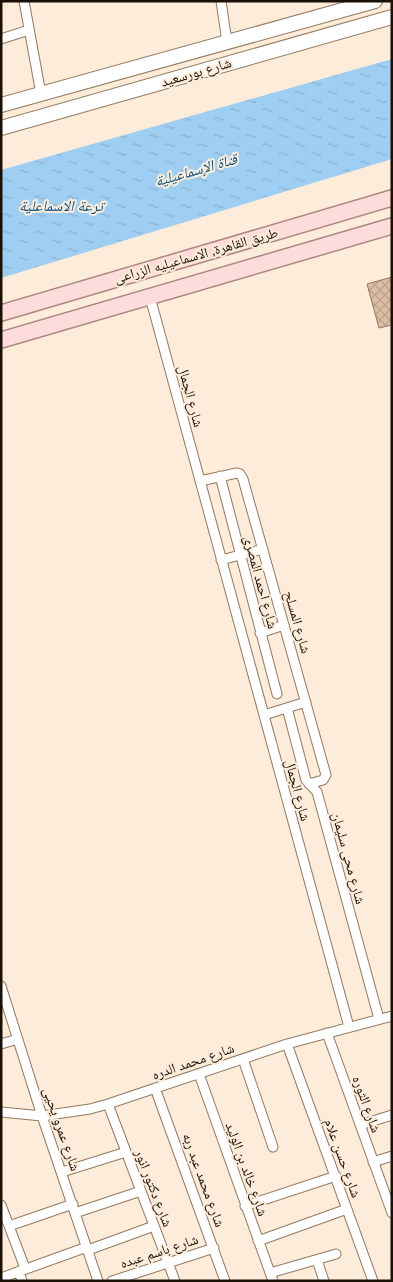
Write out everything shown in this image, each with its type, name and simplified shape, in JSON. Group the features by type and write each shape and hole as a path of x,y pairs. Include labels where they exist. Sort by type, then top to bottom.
{"main road":[{"name":"شارع بورسعيد","path":"1,105 227,42 346,5 374,1"},
{"name":"شارع بورسعيد","path":"1,128 392,17"},
{"name":"طريق القاهرة, الاسماعيليه الزراعى","path":"1,313 392,198"},
{"name":"طريق القاهرة, الاسماعيليه الزراعى","path":"1,340 392,226"}],"street":[{"path":"24,1 41,94"},
{"path":"222,1 227,42"},
{"path":"1,39 29,30"},
{"name":"شارع الجمال","path":"150,297 349,1027"},
{"name":"شارع المسلح","path":"220,476 236,473 242,476 326,775 323,780 309,784"},
{"path":"200,481 220,476"},
{"name":"شارع احمد المصرى","path":"220,476 239,555 277,694"},
{"path":"222,560 263,549"},
{"path":"232,598 250,593"},
{"path":"260,632 284,625"},
{"path":"264,715 306,702"},
{"name":"شارع محى سليمان","path":"287,708 306,780 317,792 379,1019"},
{"name":"شارع عمرو يحيى","path":"2,993 98,1281"},
{"name":"شارع محمد الدره","path":"1,1112 42,1116 90,1109 287,1044 379,1019 391,1018"},
{"name":"شارع الثوره","path":"327,1033 373,1162 389,1198 392,1213"},
{"path":"1,1044 18,1039"},
{"name":"شارع حسن علام","path":"287,1044 374,1281"},
{"path":"243,1059 273,1147"},
{"name":"شارع خالد بن الوليد","path":"199,1074 271,1277"},
{"name":"شارع محمد عبد ربه","path":"155,1088 226,1281"},
{"name":"شارع دكتور انور","path":"108,1104 175,1281"},
{"path":"360,1125 392,1114"},
{"path":"62,1172 126,1152"},
{"path":"373,1162 392,1156"},
{"path":"245,1206 336,1176"},
{"path":"9,1226 141,1191"},
{"path":"1,1205 22,1270 22,1281"},
{"path":"258,1241 347,1209"},
{"path":"1,1278 154,1226"},
{"name":"شارع باسم عبده","path":"112,1281 214,1248"},
{"path":"271,1277 336,1254"},
{"path":"317,1260 324,1281"}],"water":[{"name":"ترعة الاسماعلية","path":"392,59 392,159 1,278 1,170"}],"building":[{"path":"392,277 392,325 379,328 367,284"}],"water label":[{"name":"قناة الإسماعيلية","path":"196,170"}]}
